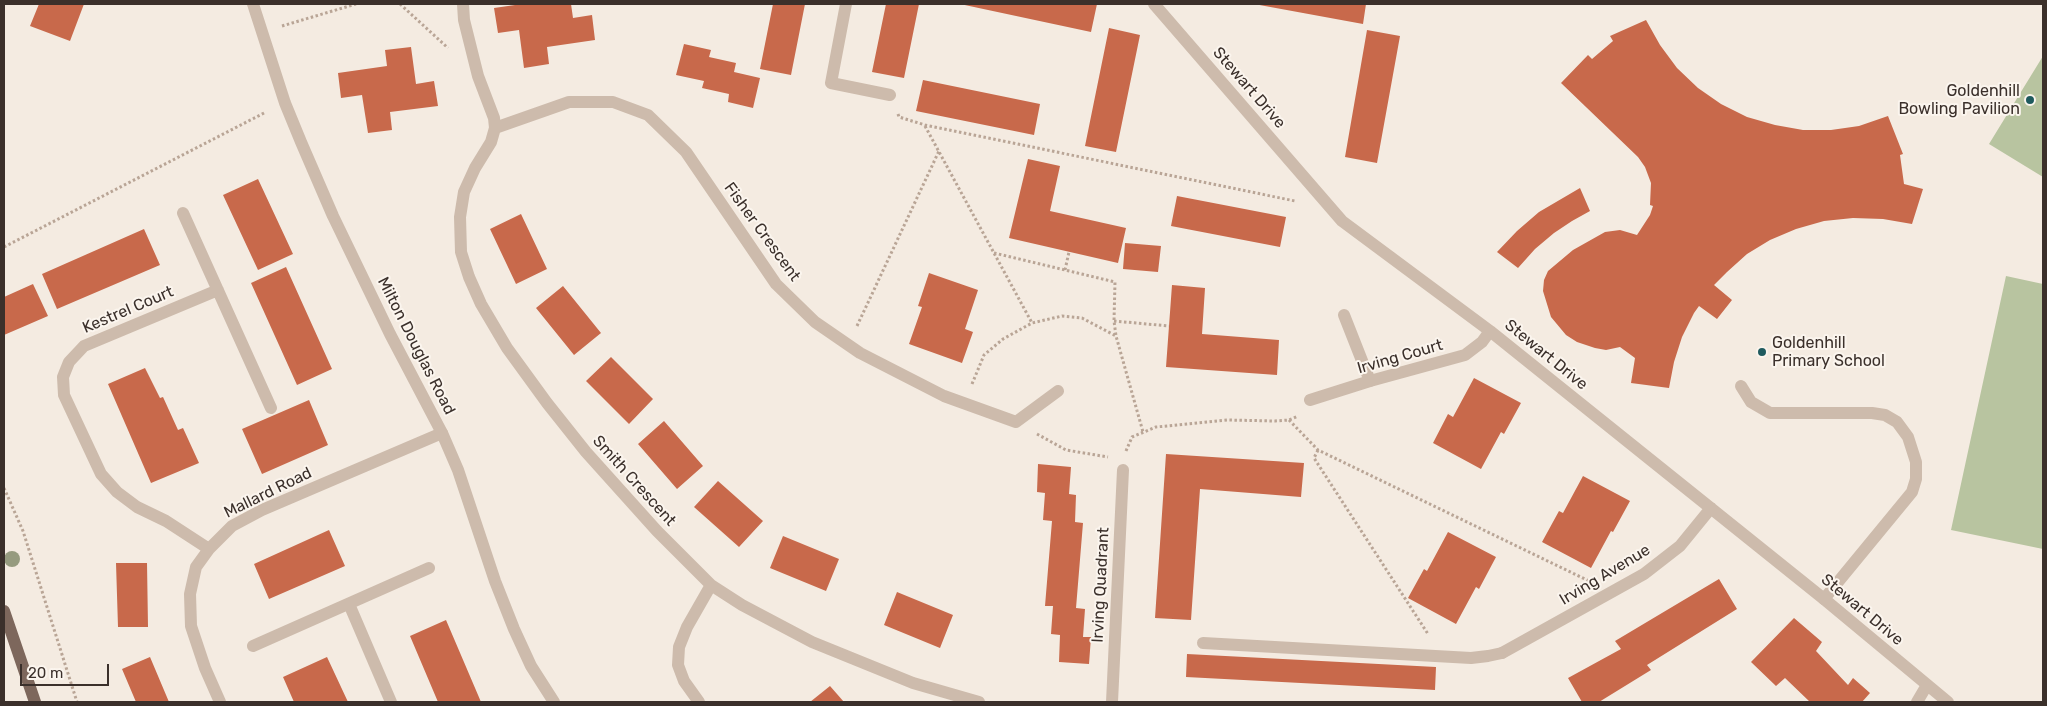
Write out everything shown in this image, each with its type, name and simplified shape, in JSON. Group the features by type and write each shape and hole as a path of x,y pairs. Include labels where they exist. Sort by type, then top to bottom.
{"main road":[{"path":"4,612 35,702"}],"street":[{"name":"Milton Douglas Road","path":"253,4 285,103 333,216 390,334 442,433 458,470 495,581 514,629 531,666 554,702"},
{"path":"463,4 464,20 478,76 494,118 495,128"},
{"path":"846,4 832,83 890,95"},
{"name":"Stewart Drive","path":"1154,4 1342,221 1490,331 1824,599 1948,702"},
{"name":"Fisher Crescent","path":"495,128 569,102 613,102 648,116 686,152 776,284 815,322 849,345 944,396 1016,422"},
{"name":"Smith Crescent","path":"495,128 491,142 475,168 464,192 460,218 461,252 469,277 481,304 507,348 546,403 586,452 657,531 711,585 742,605 812,642 905,680 979,702"},
{"path":"183,213 271,408"},
{"name":"Kestrel Court","path":"209,549 166,521 137,507 118,492 101,474 64,395 63,377 70,362 84,346 218,290"},
{"path":"1344,315 1370,381"},
{"name":"Irving Court","path":"1310,400 1370,381 1465,355 1482,342 1490,331"},
{"path":"1741,386 1751,402 1770,413 1872,413 1885,415 1897,422 1908,437 1914,450 1916,479 1912,492 1824,599"},
{"path":"1016,422 1058,391"},
{"name":"Mallard Road","path":"220,702 205,668 191,626 190,594 196,567 209,549 232,526 262,510 442,433"},
{"name":"Irving Quadrant","path":"1112,702 1123,464"},
{"name":"Irving Avenue","path":"1203,643 1471,658 1502,653 1644,574 1680,546 1711,508"},
{"path":"253,646 430,568"},
{"path":"699,702 684,681 678,665 679,647 687,627 711,585"},
{"path":"349,604 392,702"},
{"path":"1917,702 1927,685"}],"path":[{"path":"261,32 356,4"},
{"path":"400,4 450,50"},
{"path":"890,95 899,117 925,125 1331,208"},
{"path":"4,247 285,103"},
{"path":"925,125 1032,323"},
{"path":"849,345 939,150"},
{"path":"1065,270 1070,252"},
{"path":"994,253 1115,282 1114,322 1116,336 1143,432"},
{"path":"964,403 984,355 1003,339 1032,323 1062,316 1082,318 1116,336"},
{"path":"1114,322 1169,326"},
{"path":"1016,422 1066,450 1123,464 1132,437 1156,427 1227,420 1289,420 1308,412 1310,400"},
{"path":"1289,420 1318,450 1612,592"},
{"path":"1318,450 1314,458 1442,656"},
{"path":"4,488 23,531 77,702"}],"green space":[{"name":"Goldenhill Bowling Pavilion","path":"2043,56 2043,177 1989,144"},
{"path":"2006,276 2043,284 2043,549 1951,530"}],"building":[{"path":"39,4 84,4 70,41 30,26"},
{"path":"522,4 571,4 573,18 592,15 595,40 547,47 549,64 524,68 519,30 498,33 494,8"},
{"path":"773,4 805,4 791,75 760,69"},
{"path":"886,4 919,4 904,78 872,72"},
{"path":"960,4 1097,4 1091,32"},
{"path":"1254,4 1366,4 1363,24"},
{"path":"1646,20 1660,45 1677,68 1698,88 1721,104 1747,117 1803,130 1831,130 1859,126 1888,116 1903,154 1900,155 1904,184 1923,189 1912,224 1883,219 1853,218 1824,221 1796,229 1770,240 1747,254 1714,285 1732,300 1717,319 1699,306 1694,313 1682,337 1674,362 1669,388 1631,383 1635,358 1620,347 1606,350 1595,348 1577,342 1566,335 1551,317 1543,291 1544,280 1548,271 1573,250 1605,232 1620,230 1637,235 1650,215 1653,206 1650,205 1651,183 1645,167 1638,157 1561,83 1588,55 1592,59 1613,41 1610,36"},
{"path":"1109,28 1140,35 1116,152 1085,146"},
{"path":"1367,30 1400,36 1377,163 1345,157"},
{"path":"684,44 711,50 709,57 736,63 734,72 760,78 753,108 728,102 729,94 702,88 704,81 676,75"},
{"path":"411,47 416,84 434,81 438,106 390,112 392,130 368,133 362,95 341,98 338,73 387,66 385,50"},
{"path":"923,80 1040,104 1034,135 916,111"},
{"path":"1028,159 1060,166 1050,211 1126,228 1118,263 1009,238"},
{"path":"258,179 293,254 258,270 223,195"},
{"path":"1580,188 1590,211 1554,233 1535,249 1518,268 1497,252 1539,212"},
{"path":"1177,196 1286,217 1280,247 1171,226"},
{"path":"521,214 547,269 516,284 490,229"},
{"path":"144,229 160,265 57,309 42,274"},
{"path":"1125,243 1161,246 1158,272 1123,269"},
{"path":"286,267 332,369 297,385 251,283"},
{"path":"929,273 978,290 965,329 973,332 962,363 909,344 922,307 918,306"},
{"path":"33,284 48,316 4,335 4,297"},
{"path":"1172,285 1205,288 1202,334 1279,340 1277,375 1166,367"},
{"path":"563,286 601,333 574,355 536,308"},
{"path":"611,357 653,399 629,424 586,381"},
{"path":"145,368 160,398 163,397 178,430 183,428 199,463 151,483 108,384"},
{"path":"1474,378 1521,403 1504,434 1501,432 1481,469 1433,443 1448,414 1453,417"},
{"path":"309,400 328,445 262,474 242,429"},
{"path":"664,421 703,466 677,489 638,444"},
{"path":"1166,454 1304,463 1301,497 1200,489 1191,620 1155,618"},
{"path":"1038,464 1071,467 1069,494 1076,495 1075,522 1083,523 1076,608 1085,609 1083,637 1091,637 1089,664 1059,662 1060,635 1051,634 1053,606 1045,606 1052,521 1043,520 1045,493 1037,492"},
{"path":"1583,476 1630,501 1591,568 1542,542 1559,511 1563,513"},
{"path":"718,481 763,521 739,547 694,507"},
{"path":"329,530 345,566 269,599 254,564"},
{"path":"1448,532 1496,557 1479,589 1476,587 1456,624 1408,598 1424,569 1427,571"},
{"path":"783,536 839,559 826,591 770,568"},
{"path":"116,563 147,563 148,627 118,627"},
{"path":"1719,579 1737,609 1647,665 1651,670 1599,702 1582,702 1568,678 1621,649 1615,641"},
{"path":"897,592 953,615 940,648 884,625"},
{"path":"1794,618 1822,642 1816,651 1848,685 1853,678 1870,693 1862,702 1810,702 1785,678 1776,686 1751,662"},
{"path":"446,620 481,702 438,702 410,636"},
{"path":"1187,654 1436,667 1435,690 1186,677"},
{"path":"150,657 169,702 136,702 122,669"},
{"path":"327,657 348,702 294,702 283,677"},
{"path":"830,686 844,702 810,702"}],"place":[{"name":"Goldenhill Bowling Pavilion","path":"2030,100"},
{"name":"Goldenhill Primary School","path":"1762,352"}]}
